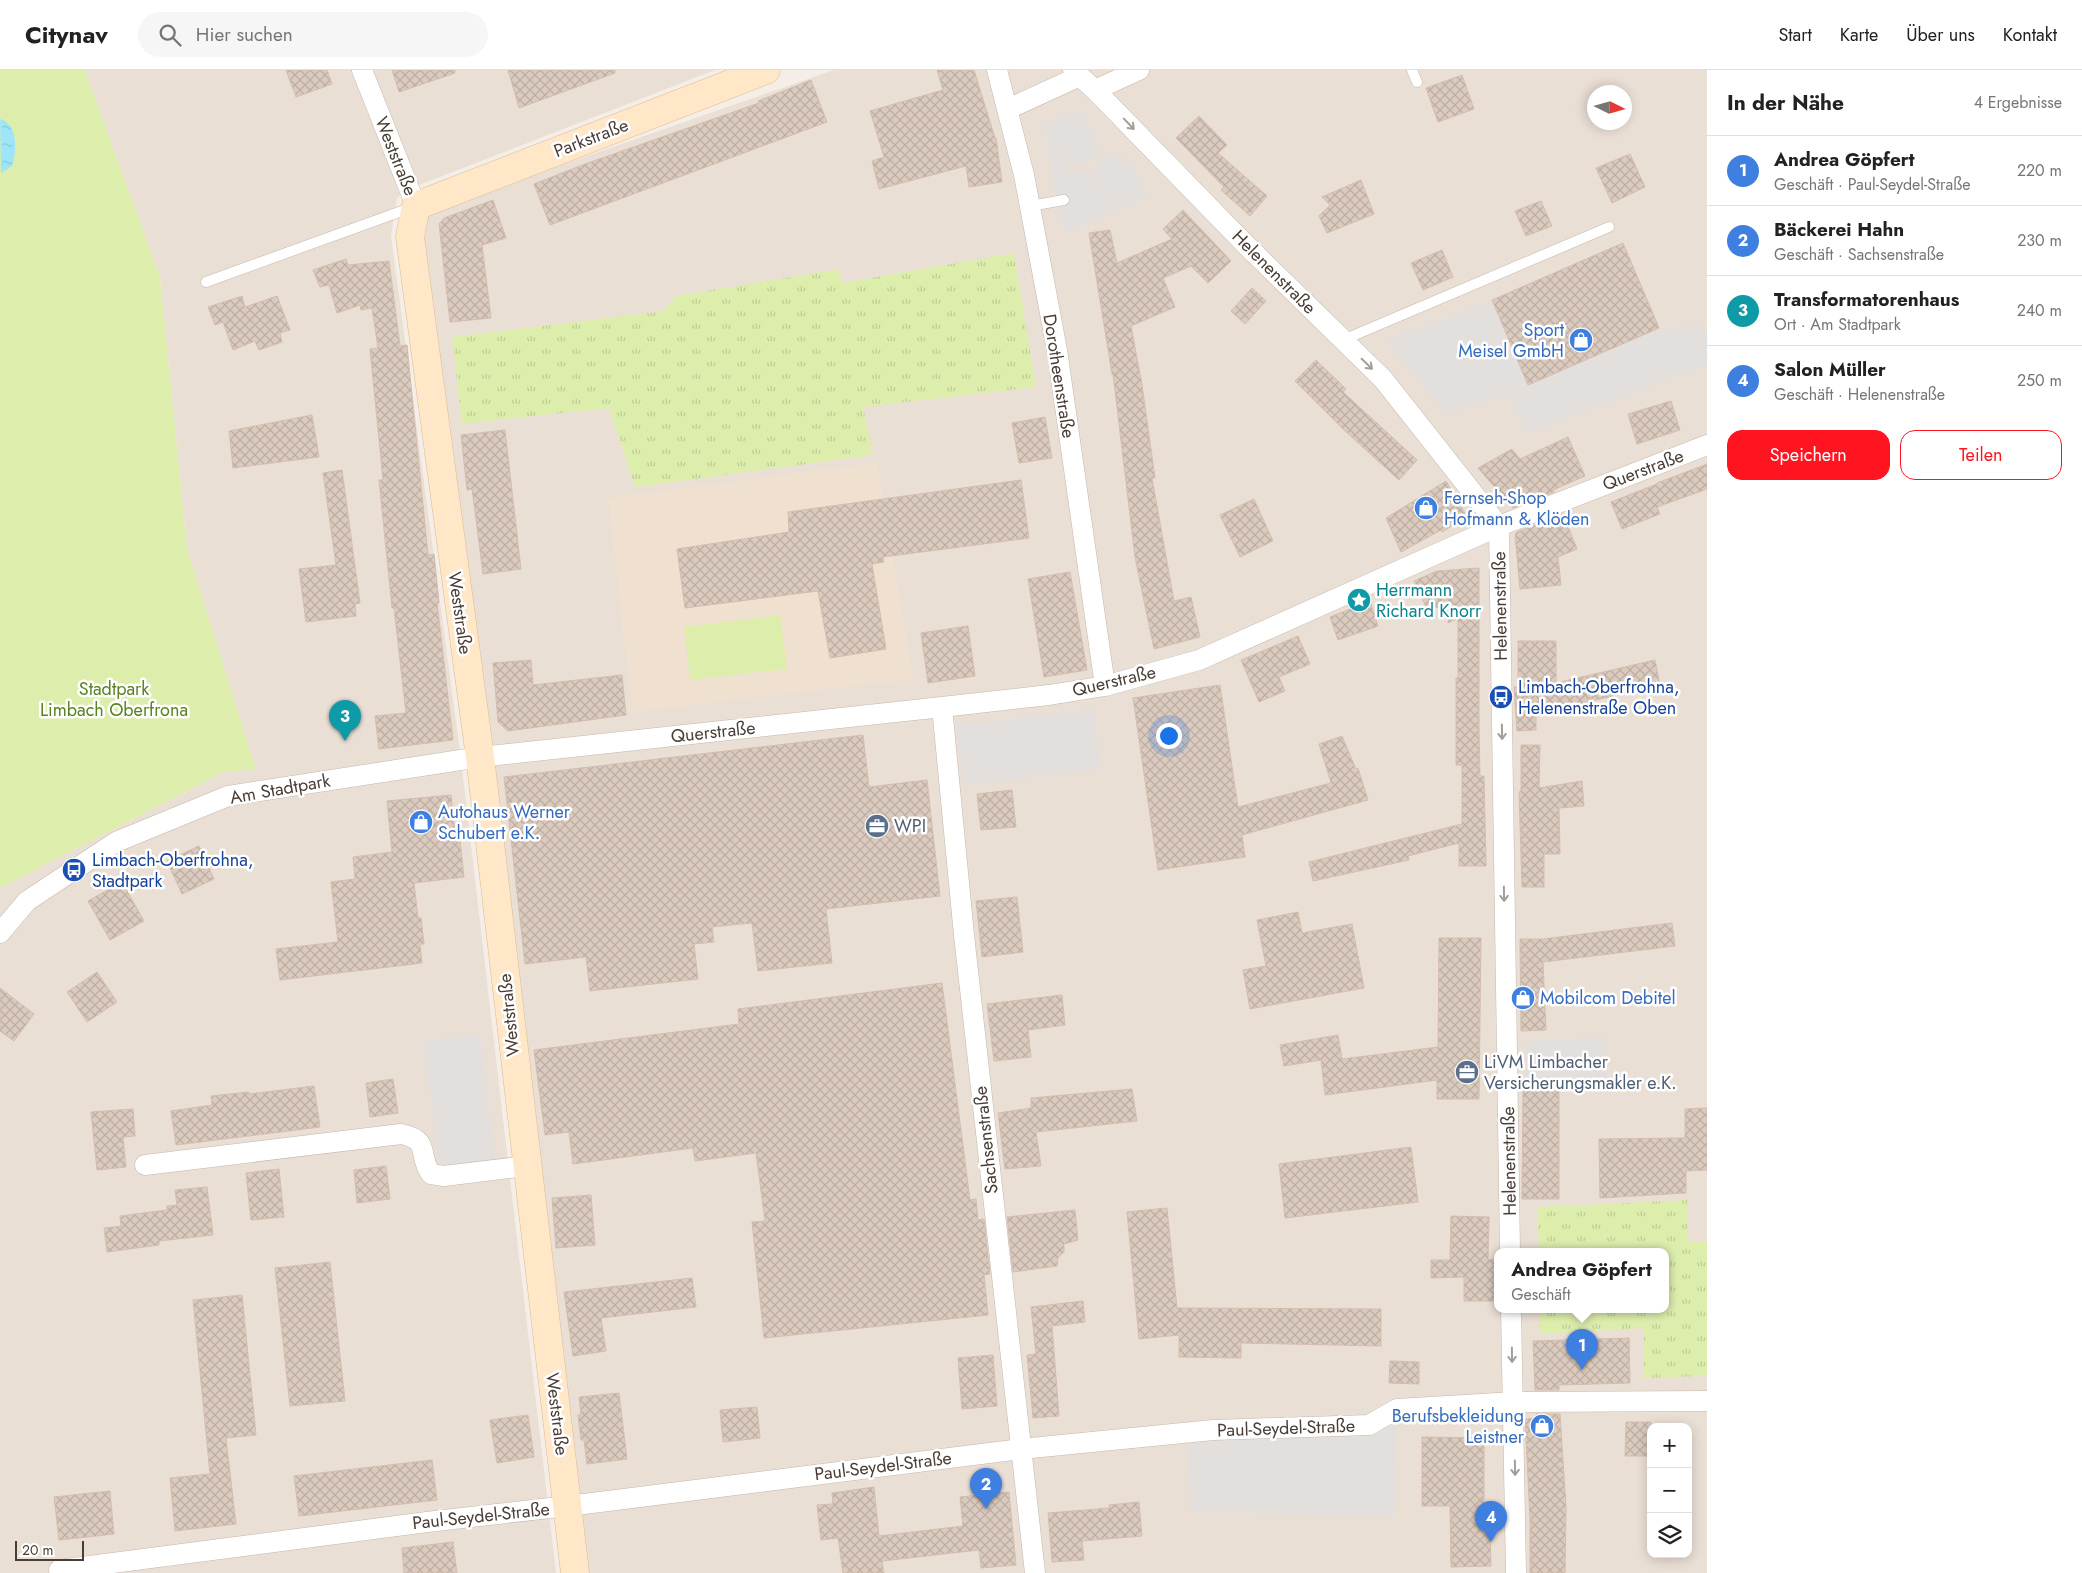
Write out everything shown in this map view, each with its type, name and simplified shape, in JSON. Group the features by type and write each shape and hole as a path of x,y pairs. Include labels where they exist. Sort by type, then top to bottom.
{"main road":[{"name":"Parkstraße","path":"416,206 766,70"},
{"name":"Weststraße","path":"416,206 410,237 480,757 526,1166 575,1573"}],"street":[{"name":"Weststraße","path":"362,70 416,206"},
{"name":"Dorotheenstraße","path":"997,70 1030,206 1057,350 1106,686"},
{"path":"1008,109 1083,79 1139,70"},
{"name":"Helenenstraße","path":"1083,79 1247,246 1383,379 1499,526 1510,1248"},
{"name":"Querstraße","path":"480,757 1049,695 1106,686 1198,660 1499,526 1707,445"},
{"name":"Sachsenstraße","path":"942,707 964,935 1035,1573"},
{"name":"Am Stadtpark","path":"0,933 27,901 116,842 228,796 480,757"},
{"path":"145,1165 401,1134 413,1136 421,1145 426,1167 431,1174 444,1176 526,1166"},
{"path":"1512,1313 1516,1573"},
{"name":"Paul-Seydel-Straße","path":"59,1570 427,1522 1021,1449 1213,1430 1369,1424 1397,1409 1514,1402 1707,1401"}],"lane":[{"path":"1412,70 1417,82"},
{"path":"1030,206 1064,200"},
{"path":"206,282 416,206"},
{"path":"1343,340 1609,227"}],"shaded area":[{"path":"85,70 715,70 409,189 397,198 391,236 461,759 556,1573 0,1573 0,888 224,772 255,769 187,549 160,278"},
{"path":"834,70 1707,70 1707,1573 585,1573 421,240 426,212"},
{"path":"1082,108 1103,153 1075,166 1070,156 1068,156 1070,175 1089,167 1094,179 1099,177 1093,165 1120,153 1127,165 1133,163 1148,197 1114,212 1110,202 1105,203 1110,214 1067,233 1057,212 1047,141 1040,126"},
{"path":"1492,300 1529,385 1659,328 1702,325 1707,336 1707,365 1527,435 1506,395 1446,415 1385,341"},
{"path":"877,463 913,679 632,712 608,498"},
{"path":"1094,709 1101,769 963,786 956,725"},
{"path":"480,1034 495,1159 439,1166 423,1041"},
{"path":"1605,1037 1607,1085 1526,1087 1526,1041"},
{"path":"1397,1409 1394,1517 1190,1512 1187,1433"}],"green space":[{"name":"Stadtpark Limbach Oberfrona","path":"0,70 85,70 160,278 187,549 256,769 224,772 0,888"},
{"path":"1014,253 1036,387 863,407 873,455 635,487 609,408 462,424 452,337 664,311 676,296 839,269 842,283"},
{"path":"780,615 787,669 690,680 684,627"},
{"path":"1688,1200 1688,1242 1707,1242 1707,1376 1644,1378 1644,1328 1540,1334 1540,1313 1669,1313 1669,1248 1539,1248 1537,1207"}],"water":[{"path":"0,119 10,126 15,139 15,153 12,166 1,173"}],"building":[{"path":"286,70 327,70 332,84 296,97"},
{"path":"392,70 455,70 455,73 399,92"},
{"path":"508,70 615,70 615,73 519,108"},
{"path":"937,70 974,70 996,138 1002,182 969,187 966,166 879,189 872,161 884,157 870,111 943,90"},
{"path":"1462,75 1474,109 1438,122 1426,88"},
{"path":"811,80 827,122 550,225 534,184 585,164 759,103 758,101"},
{"path":"1199,116 1227,145 1218,153 1267,196 1250,216 1221,190 1224,187 1176,138"},
{"path":"1630,154 1645,187 1612,203 1596,168"},
{"path":"1361,180 1374,214 1327,233 1319,216 1330,205 1322,197"},
{"path":"493,200 506,238 482,245 491,318 450,322 439,224 444,218"},
{"path":"1541,201 1552,226 1526,236 1515,211"},
{"path":"1183,210 1231,261 1208,283 1191,266 1163,278 1175,307 1131,326 1142,385 1155,478 1152,478 1174,601 1191,597 1200,637 1154,649 1135,557 1113,374 1089,233 1110,230 1117,263 1172,239 1163,229"},
{"path":"1623,243 1659,328 1528,385 1492,300"},
{"path":"1442,250 1453,277 1423,290 1411,263"},
{"path":"346,259 348,265 389,261 400,346 407,345 428,555 434,554 439,603 437,603 453,740 379,749 375,716 406,713 394,608 392,608 379,480 383,480 370,349 378,348 372,308 361,310 360,305 337,313 329,285 320,287 313,270"},
{"path":"1252,288 1266,301 1245,324 1231,311"},
{"path":"242,296 245,307 277,296 290,330 280,333 282,342 259,350 255,341 233,350 223,322 215,325 208,307"},
{"path":"1316,360 1346,389 1343,392 1417,460 1399,480 1343,429 1295,381"},
{"path":"1671,401 1680,430 1637,444 1628,414"},
{"path":"312,415 319,457 233,468 229,431"},
{"path":"1045,417 1052,458 1019,463 1012,423"},
{"path":"505,430 521,569 483,574 472,489 467,490 461,435"},
{"path":"1568,437 1585,476 1553,490 1554,492 1513,508 1478,468 1512,449 1520,459"},
{"path":"1707,464 1707,489 1657,507 1660,514 1622,529 1611,502"},
{"path":"342,470 360,603 355,604 356,616 306,622 299,569 336,565 323,473"},
{"path":"1021,480 1029,538 883,557 884,562 872,564 886,649 830,658 818,591 685,608 677,549 789,532 788,512"},
{"path":"1446,481 1467,517 1442,532 1441,530 1401,552 1386,518"},
{"path":"1254,499 1273,541 1240,557 1220,515"},
{"path":"1563,514 1577,549 1558,557 1561,585 1520,589 1515,535 1517,532"},
{"path":"1479,568 1480,776 1484,776 1486,866 1459,866 1459,843 1408,856 1409,860 1313,881 1309,862 1462,824 1462,765 1456,765 1458,618 1448,623 1450,602 1428,611 1414,581 1437,571"},
{"path":"1070,572 1087,670 1044,677 1028,579"},
{"path":"1370,601 1378,626 1338,640 1330,617"},
{"path":"968,626 975,676 928,683 921,633"},
{"path":"1298,636 1310,664 1279,677 1285,691 1259,702 1241,660"},
{"path":"1518,641 1556,641 1556,683 1655,660 1660,685 1536,714 1536,730 1517,731 1514,687 1518,687"},
{"path":"531,660 533,685 622,675 626,715 508,731 498,722 493,663"},
{"path":"1220,685 1238,807 1331,783 1319,744 1342,736 1356,769 1358,768 1368,800 1242,835 1245,857 1158,870 1133,698"},
{"path":"863,735 869,787 927,780 940,896 826,909 832,963 758,971 752,923 712,927 714,942 694,944 698,979 590,991 586,957 525,964 504,777"},
{"path":"1521,745 1540,745 1539,788 1582,781 1584,806 1559,808 1560,854 1544,854 1544,887 1522,887 1519,792 1521,791"},
{"path":"1012,790 1016,827 981,830 977,794"},
{"path":"451,795 456,842 460,841 464,877 414,883 418,918 421,918 424,944 420,944 422,963 280,980 276,949 338,942 331,882 355,879 353,857 392,852 387,801"},
{"path":"199,846 214,879 182,894 167,861"},
{"path":"122,882 144,921 110,940 88,901"},
{"path":"1017,897 1023,952 982,957 976,901"},
{"path":"1298,912 1302,933 1352,924 1364,988 1250,1009 1243,970 1266,966 1257,920"},
{"path":"1672,923 1675,946 1543,962 1546,1030 1521,1031 1520,939 1543,939"},
{"path":"1439,938 1481,938 1479,1099 1437,1099 1437,1080 1325,1095 1321,1060 1284,1066 1280,1045 1338,1035 1342,1059 1438,1047"},
{"path":"97,972 117,1002 87,1022 67,992"},
{"path":"942,983 970,1200 976,1199 978,1220 984,1219 990,1274 984,1275 988,1315 764,1338 752,1222 765,1221 756,1153 695,1161 693,1148 573,1164 569,1132 545,1135 534,1050 739,1024 738,1009"},
{"path":"0,988 34,1014 14,1041 0,1031"},
{"path":"1062,995 1065,1025 1028,1030 1031,1057 994,1061 987,1004"},
{"path":"393,1079 398,1113 370,1117 366,1083"},
{"path":"314,1086 320,1127 176,1145 171,1111 212,1105 211,1096 249,1092 249,1094"},
{"path":"1132,1089 1137,1121 1036,1132 1041,1166 1005,1169 998,1113 1031,1108 1031,1098"},
{"path":"1523,1091 1559,1091 1559,1199 1522,1199"},
{"path":"1707,1108 1707,1170 1686,1171 1686,1193 1600,1198 1599,1139 1685,1138 1685,1109"},
{"path":"133,1109 135,1136 123,1137 126,1167 97,1170 91,1112"},
{"path":"1411,1147 1418,1202 1285,1218 1279,1164"},
{"path":"386,1166 390,1199 357,1203 354,1170"},
{"path":"279,1169 284,1217 251,1220 246,1173"},
{"path":"207,1187 213,1235 159,1241 159,1245 107,1252 104,1228 121,1226 120,1216 167,1210 167,1206 177,1205 175,1190"},
{"path":"591,1195 595,1245 556,1248 552,1198"},
{"path":"1167,1208 1177,1308 1381,1309 1381,1346 1241,1343 1241,1358 1179,1357 1179,1335 1139,1339 1127,1212"},
{"path":"1075,1210 1078,1240 1064,1244 1064,1252 1058,1258 1057,1266 1013,1272 1007,1217"},
{"path":"1451,1216 1489,1217 1488,1260 1494,1259 1494,1301 1464,1301 1464,1277 1431,1278 1431,1260 1450,1260"},
{"path":"330,1262 345,1401 290,1406 275,1268"},
{"path":"692,1278 696,1307 601,1318 606,1351 573,1356 564,1292"},
{"path":"242,1295 256,1435 226,1438 236,1524 175,1531 170,1478 210,1474 193,1300"},
{"path":"1083,1301 1085,1322 1052,1326 1059,1416 1033,1418 1027,1355 1036,1354 1031,1307"},
{"path":"1629,1338 1630,1383 1559,1385 1559,1390 1535,1390 1533,1341"},
{"path":"993,1355 997,1406 962,1409 958,1358"},
{"path":"1390,1361 1419,1362 1419,1384 1389,1383"},
{"path":"619,1393 627,1459 587,1464 584,1440 581,1440 578,1415 581,1414 579,1397"},
{"path":"757,1407 760,1438 723,1442 720,1410"},
{"path":"1536,1414 1560,1414 1566,1507 1565,1573 1530,1573 1530,1519 1525,1419 1536,1418"},
{"path":"528,1415 534,1457 497,1463 490,1420"},
{"path":"1626,1422 1651,1422 1647,1423 1647,1456 1625,1456"},
{"path":"1422,1437 1484,1438 1484,1529 1490,1529 1491,1566 1451,1567 1450,1506 1422,1506"},
{"path":"432,1460 437,1500 299,1516 294,1476"},
{"path":"874,1487 879,1536 963,1526 960,1497 1009,1492 1016,1565 981,1568 979,1550 882,1561 884,1573 843,1573 838,1538 821,1540 817,1505 833,1504 832,1493"},
{"path":"110,1491 114,1534 59,1540 54,1497"},
{"path":"1139,1502 1142,1536 1082,1541 1084,1560 1052,1562 1048,1513 1110,1508 1109,1505"},
{"path":"453,1542 457,1573 404,1573 402,1548"}],"place":[{"name":"Sport Meisel GmbH","path":"1581,340"},
{"name":"Fernseh-Shop Hofmann & Klöden","path":"1426,508"},
{"name":"Herrmann Richard Knorr","path":"1359,600"},
{"name":"Limbach-Oberfrohna, Helenenstraße Oben","path":"1501,697"},
{"name":"Transformatorenhaus","path":"345,741"},
{"name":"Autohaus Werner Schubert e.K.","path":"421,822"},
{"name":"WPI","path":"877,826"},
{"name":"Limbach-Oberfrohna, Stadtpark","path":"74,870"},
{"name":"Mobilcom Debitel","path":"1523,998"},
{"name":"LiVM Limbacher Versicherungsmakler e.K.","path":"1467,1072"},
{"name":"Andrea Göpfert","path":"1582,1370"},
{"name":"Berufsbekleidung Leistner","path":"1542,1426"},
{"name":"Bäckerei Hahn","path":"986,1509"},
{"name":"Salon Müller","path":"1491,1542"}]}
